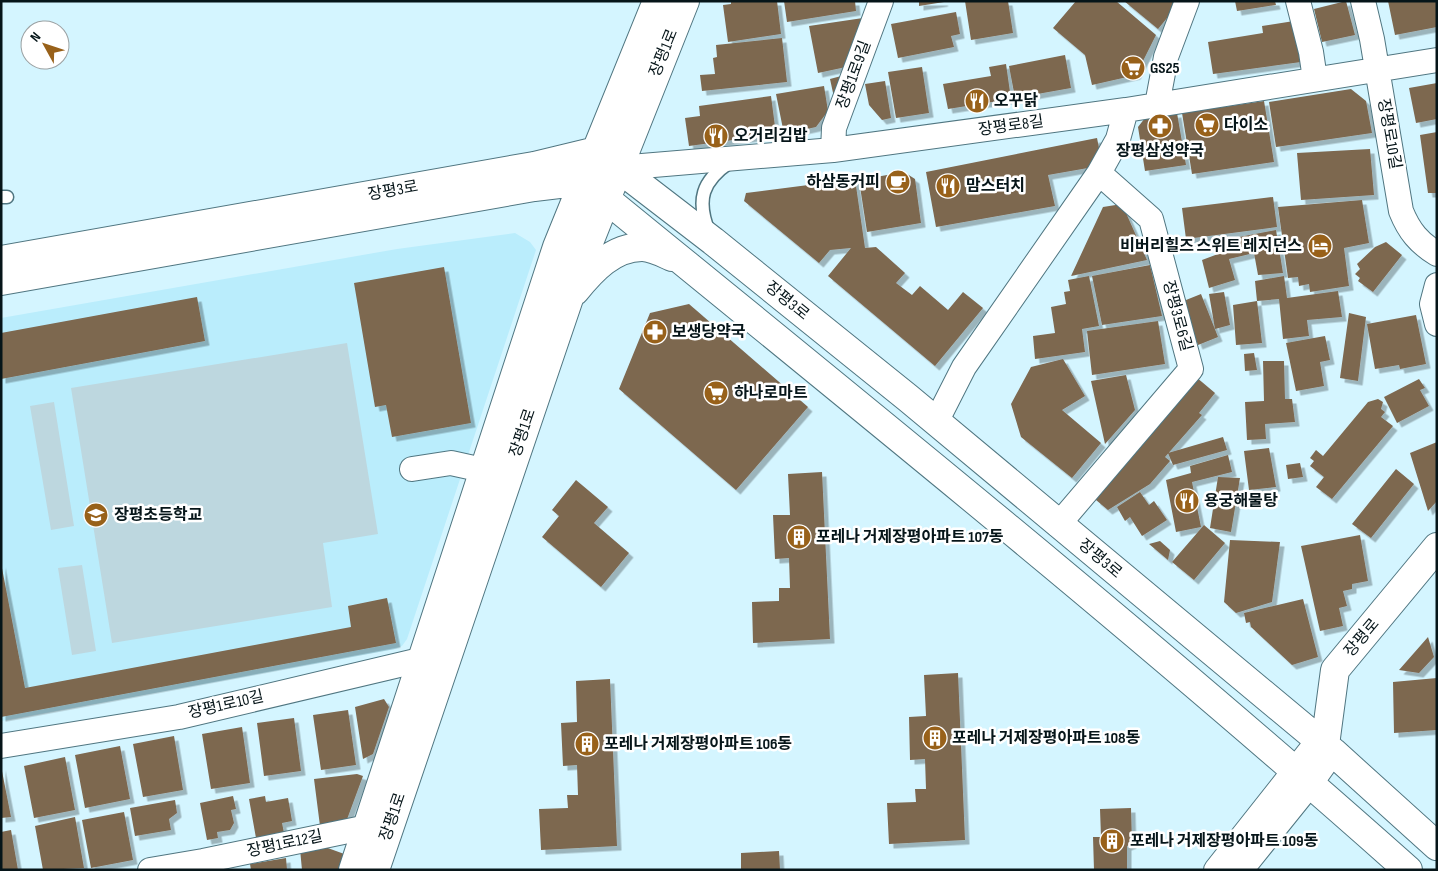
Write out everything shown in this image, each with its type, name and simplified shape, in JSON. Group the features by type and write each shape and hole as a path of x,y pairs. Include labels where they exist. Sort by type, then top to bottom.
{"street":[{"name":"장평1로","path":"352,870 379,825 496,473 557,247 657,1"},
{"name":"장평1로","path":"496,473 571,296 606,199 685,1"},
{"name":"장평1로9길","path":"833,150 834,128 881,1"},
{"path":"1157,105 1166,57 1187,1"},
{"path":"1298,1 1312,52 1315,79"},
{"name":"장평로10길","path":"1363,1 1402,212 1409,229 1424,246 1437,254"},
{"name":"장평로8길","path":"584,181 618,168 833,150 1126,110 1437,60"},
{"path":"936,422 964,367 1098,173 1118,139 1126,110"},
{"name":"장평3로","path":"1,260 534,166 596,151 713,242 936,422 1325,746 1437,846"},
{"name":"장평3로6길","path":"1058,525 1191,369 1151,220 1098,173"},
{"name":"장평3로","path":"1,281 534,187 584,181"},
{"path":"584,181 877,420 1303,777 1408,870"},
{"path":"571,296 599,265 611,255 628,249 643,247 682,260"},
{"path":"1437,285 1432,304 1437,324"},
{"path":"412,469 451,463 496,473"},
{"name":"장평로","path":"1325,746 1335,670 1437,547"},
{"name":"장평1로10길","path":"1,746 179,717 435,656"},
{"path":"1241,870 1325,746"},
{"path":"1216,870 1303,777"},
{"name":"장평1로","path":"375,870 379,825"},
{"name":"장평1로12길","path":"150,870 379,825"}],"lane":[{"path":"713,242 706,223 702,203 706,187 712,174 735,159"}],"shaded area":[{"path":"515,233 530,242 536,250 407,639 402,646 395,649 1,721 1,318 397,249"},
{"path":"347,343 378,534 323,543 332,607 112,643 71,388"},
{"path":"54,402 74,526 51,530 30,406"},
{"path":"82,565 96,651 72,655 58,568"}],"building":[{"path":"731,1 777,1 781,34 728,42 723,5 731,4"},
{"path":"784,1 855,1 856,11 787,22"},
{"path":"919,1 943,1 944,2 919,6"},
{"path":"965,1 1008,1 1013,33 971,40"},
{"path":"1076,1 1116,1 1156,35 1136,75 1092,85 1085,55 1053,28"},
{"path":"1124,1 1181,1 1158,29"},
{"path":"1235,1 1275,1 1276,5 1237,11"},
{"path":"1346,1 1355,35 1322,42 1314,9"},
{"path":"1388,1 1437,1 1437,27 1395,35"},
{"path":"956,12 960,34 951,36 954,47 898,58 891,24"},
{"path":"863,18 846,67 818,73 809,26"},
{"path":"1294,21 1301,62 1213,74 1208,42 1263,33 1262,26"},
{"path":"782,38 787,82 702,91 700,75 715,74 713,58 717,57 716,45"},
{"path":"1065,55 1071,88 1015,98 1009,66"},
{"path":"1006,64 1011,99 948,109 943,84 991,76 989,67"},
{"path":"922,67 929,113 896,118 888,72"},
{"path":"845,75 835,102 830,79"},
{"path":"885,81 891,118 882,120 869,105 865,84"},
{"path":"1437,83 1437,119 1416,123 1409,88"},
{"path":"824,86 828,111 816,127 784,134 776,94"},
{"path":"1351,89 1366,101 1372,133 1276,147 1269,102"},
{"path":"771,96 776,134 689,146 685,118 700,116 699,106"},
{"path":"1264,101 1274,162 1192,174 1182,113"},
{"path":"1177,113 1186,165 1145,171 1138,127 1145,118"},
{"path":"1437,132 1437,193 1428,193 1420,135"},
{"path":"1097,138 1099,148 1088,168 1048,175 1055,206 936,227 926,172"},
{"path":"1370,149 1374,195 1301,200 1297,153"},
{"path":"904,172 915,179 921,223 867,232 859,180"},
{"path":"855,179 865,248 876,247 905,273 896,283 912,295 920,286 948,310 963,292 983,308 935,366 828,276 851,248 830,250 819,263 744,201 746,193"},
{"path":"1273,197 1277,227 1186,239 1182,208"},
{"name":"비버리힐즈 스위트 레지던스","path":"1362,200 1369,243 1344,248 1349,286 1310,292 1309,284 1299,286 1298,277 1288,278 1278,207"},
{"path":"1122,204 1147,260 1071,276 1103,207"},
{"path":"1276,230 1283,273 1258,275 1254,253 1229,259 1235,280 1209,288 1202,260 1226,251 1223,240"},
{"path":"1386,242 1402,255 1373,292 1358,281 1360,278 1355,274 1360,269 1357,264 1375,247"},
{"path":"1150,265 1162,316 1102,325 1092,276"},
{"path":"444,267 471,423 392,437 386,405 375,407 354,283"},
{"path":"1089,276 1099,326 1082,329 1085,352 1035,359 1033,336 1055,333 1051,307 1066,304 1064,292 1070,291 1068,280"},
{"path":"1284,276 1287,298 1338,291 1342,317 1307,320 1309,336 1283,339 1279,299 1257,301 1255,281"},
{"path":"1224,292 1230,325 1215,329 1209,294"},
{"path":"1201,294 1218,337 1198,345 1181,302"},
{"path":"197,297 205,341 1,379 1,333"},
{"path":"1257,301 1262,343 1236,345 1233,305"},
{"path":"689,304 808,407 736,490 619,389 650,313"},
{"path":"1349,313 1366,317 1358,381 1340,378"},
{"path":"1416,315 1426,364 1400,369 1399,365 1375,369 1367,324"},
{"path":"1158,321 1165,364 1092,375 1087,331"},
{"path":"1325,336 1330,360 1320,362 1324,386 1296,391 1286,343"},
{"path":"1254,353 1257,370 1245,371 1244,354"},
{"path":"1063,359 1085,396 1062,410 1101,443 1072,478 1021,437 1011,404 1031,367"},
{"path":"1263,361 1284,361 1285,399 1292,399 1295,422 1265,424 1266,439 1247,440 1245,402 1264,401"},
{"path":"1126,375 1135,410 1105,444 1091,381"},
{"path":"1196,377 1215,393 1199,413 1202,415 1165,457 1170,461 1150,484 1108,510 1096,500 1096,495"},
{"path":"1419,379 1425,388 1420,390 1429,406 1397,423 1384,397"},
{"path":"1378,399 1383,402 1381,409 1385,412 1381,417 1393,426 1332,499 1316,487 1324,477 1310,466 1314,461 1310,458 1316,450 1323,456 1368,402"},
{"path":"1223,437 1227,450 1173,465 1168,453"},
{"path":"1437,442 1437,501 1428,511 1410,453"},
{"path":"1269,448 1276,487 1249,490 1244,451"},
{"path":"1228,455 1232,472 1192,482 1201,527 1176,532 1166,480 1191,473 1190,466"},
{"path":"1300,463 1303,477 1288,479 1286,465"},
{"path":"1396,469 1414,484 1371,538 1352,524"},
{"name":"포레나 거제장평아파트 107동","path":"822,472 830,639 753,643 752,602 779,601 779,588 790,588 789,558 775,559 773,515 790,515 788,474"},
{"path":"1218,477 1240,478 1231,532 1210,528"},
{"path":"576,480 608,507 594,523 629,553 601,587 542,537 559,516 552,510"},
{"path":"1140,492 1149,505 1154,501 1167,520 1142,536 1130,517 1125,521 1117,507"},
{"path":"1204,525 1225,543 1194,580 1172,562"},
{"path":"1360,535 1368,581 1352,584 1352,589 1343,591 1347,606 1339,608 1343,626 1320,631 1301,546"},
{"path":"1230,540 1280,542 1272,602 1236,613 1224,602"},
{"path":"1160,541 1170,550 1168,560 1149,544"},
{"path":"1,563 25,688 351,627 348,606 387,598 396,643 1,717"},
{"path":"1303,599 1318,657 1292,665 1251,627 1250,622 1246,623 1244,613"},
{"path":"1428,637 1434,657 1419,673 1399,670"},
{"name":"포레나 거제장평아파트 108동","path":"958,673 965,840 889,844 887,803 916,802 915,789 926,789 925,759 910,760 909,717 926,716 924,675"},
{"path":"1437,678 1437,730 1394,733 1393,682"},
{"name":"포레나 거제장평아파트 106동","path":"610,679 617,846 541,850 539,809 568,808 567,795 578,795 577,765 563,766 561,723 577,722 576,681"},
{"path":"384,699 389,707 373,754 363,759 355,707"},
{"path":"348,710 356,765 321,770 313,715"},
{"path":"294,718 301,771 264,776 257,723"},
{"path":"242,727 250,783 211,789 202,734"},
{"path":"174,736 183,790 143,797 133,744"},
{"path":"120,746 130,799 85,808 75,755"},
{"path":"65,757 75,810 34,818 24,766"},
{"path":"1,766 11,817 1,818"},
{"path":"357,774 363,776 346,822 320,826 314,779"},
{"path":"233,796 236,809 231,810 234,823 230,830 217,832 218,838 207,840 200,803"},
{"path":"265,796 266,802 288,798 292,821 282,823 284,833 256,838 249,799"},
{"path":"175,800 177,813 169,819 171,830 135,836 130,808"},
{"name":"포레나 거제장평아파트 109동","path":"1131,808 1132,844 1127,846 1127,870 1094,870 1093,837 1101,837 1100,809"},
{"path":"124,812 133,860 91,868 82,820"},
{"path":"75,817 84,868 43,870 35,826"},
{"path":"11,830 18,870 1,870 1,832"},
{"path":"325,847 347,855 341,870 302,870 300,849"},
{"path":"779,851 780,870 741,870 741,853"},
{"path":"286,858 287,870 251,870 250,864"}],"place":[{"name":"GS25","path":"1133,68"},
{"name":"오꾸닭","path":"977,101"},
{"name":"다이소","path":"1207,125"},
{"name":"장평삼성약국","path":"1160,126"},
{"name":"오거리김밥","path":"716,136"},
{"name":"하삼동커피","path":"898,182"},
{"name":"맘스터치","path":"948,186"},
{"name":"비버리힐즈 스위트 레지던스","path":"1320,246"},
{"name":"보생당약국","path":"655,332"},
{"name":"하나로마트","path":"716,393"},
{"name":"용궁해물탕","path":"1187,501"},
{"name":"장평초등학교","path":"96,515"},
{"name":"포레나 거제장평아파트 107동","path":"799,537"},
{"name":"포레나 거제장평아파트 108동","path":"935,738"},
{"name":"포레나 거제장평아파트 106동","path":"587,744"},
{"name":"포레나 거제장평아파트 109동","path":"1112,841"}]}
